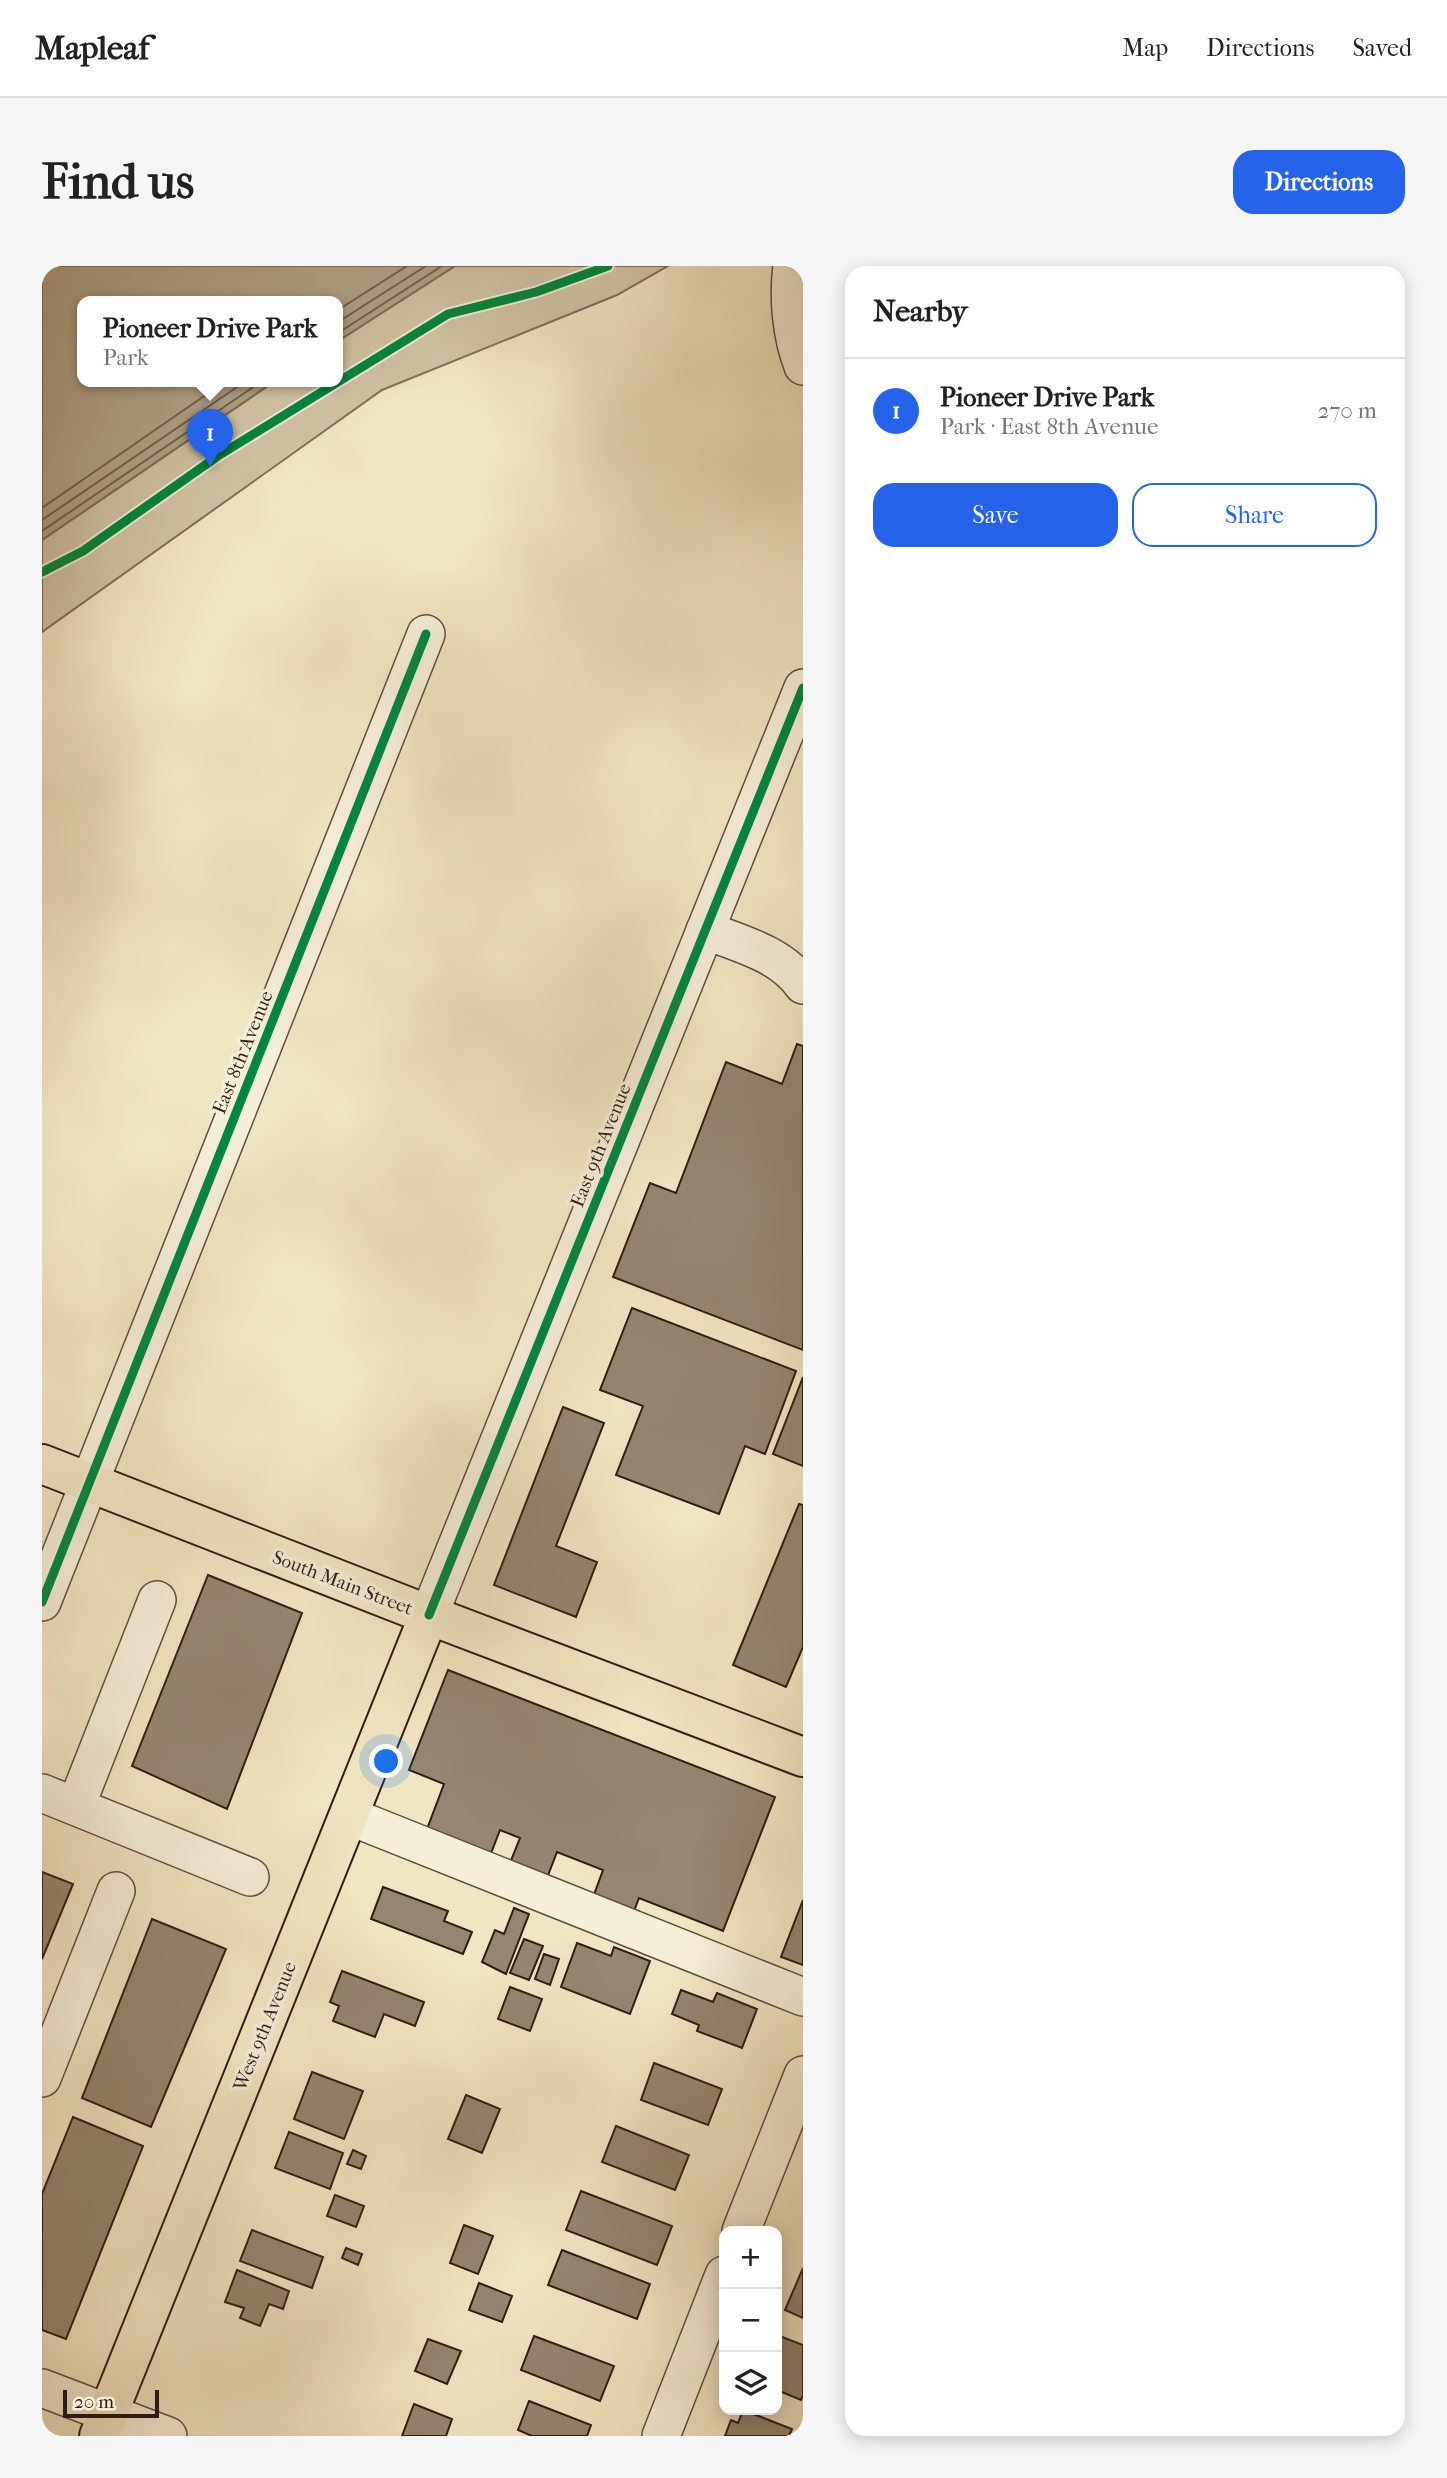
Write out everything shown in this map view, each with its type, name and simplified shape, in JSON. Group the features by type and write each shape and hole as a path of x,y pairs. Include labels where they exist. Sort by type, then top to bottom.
{"main road":[{"name":"South Main Street","path":"42,1464 803,1757"},
{"name":"West 9th Avenue","path":"103,2424 429,1615"}],"street":[{"path":"792,266 789,290 797,350 803,366"},
{"name":"East 8th Avenue","path":"42,1602 426,634"},
{"name":"East 9th Avenue","path":"429,1615 803,688"},
{"path":"705,930 771,955 793,972 803,985"},
{"path":"75,1806 157,1601"},
{"path":"42,1793 250,1877"},
{"path":"349,1816 803,1997"},
{"path":"42,2078 117,1891"},
{"path":"743,2226 803,2075"},
{"path":"661,2436 719,2288"},
{"path":"42,2388 103,2424 168,2436"}],"shaded area":[{"path":"455,266 668,266 617,295 382,390 42,632 42,540 266,387 343,387 343,338"}],"water":[{"path":"42,266 455,266 343,338 343,296 77,296 77,387 266,387 42,540"}],"building":[{"path":"797,1044 803,1046 803,1350 613,1277 650,1183 676,1193 726,1062 782,1084"},
{"path":"632,1308 796,1371 765,1454 745,1446 719,1514 616,1475 643,1406 600,1390"},
{"path":"803,1377 803,1466 773,1454"},
{"path":"563,1407 604,1423 556,1546 597,1562 576,1617 494,1585"},
{"path":"799,1504 803,1505 803,1647 786,1687 733,1665"},
{"path":"208,1575 302,1613 227,1809 132,1766"},
{"path":"448,1670 775,1797 723,1931 639,1898 631,1919 591,1903 603,1870 557,1852 547,1878 510,1863 520,1838 500,1830 488,1861 424,1837 444,1784 409,1770"},
{"path":"42,1872 73,1884 42,1959"},
{"path":"383,1887 448,1911 444,1921 472,1932 463,1954 371,1919"},
{"path":"803,1900 803,1965 781,1957"},
{"path":"514,1908 529,1914 506,1974 482,1962 495,1930 504,1934"},
{"path":"152,1919 226,1949 151,2127 82,2098"},
{"path":"524,1939 543,1946 529,1980 510,1973"},
{"path":"577,1943 611,1956 614,1947 650,1961 630,2014 561,1987"},
{"path":"544,1954 559,1959 550,1985 535,1979"},
{"path":"342,1971 424,2002 415,2026 384,2014 375,2037 333,2021 339,2006 330,2002"},
{"path":"510,1987 542,1999 530,2031 498,2019"},
{"path":"681,1990 713,2002 717,1993 757,2009 742,2048 697,2031 699,2025 672,2014"},
{"path":"654,2063 722,2089 708,2125 641,2100"},
{"path":"312,2072 363,2091 344,2139 294,2119"},
{"path":"466,2095 500,2109 482,2153 448,2139"},
{"path":"73,2117 143,2146 66,2339 42,2330 42,2194"},
{"path":"616,2126 689,2155 675,2190 602,2162"},
{"path":"289,2132 343,2153 330,2189 275,2168"},
{"path":"353,2150 366,2156 361,2169 347,2164"},
{"path":"581,2191 672,2226 657,2265 566,2230"},
{"path":"335,2195 364,2206 356,2227 327,2216"},
{"path":"464,2225 493,2236 478,2274 450,2263"},
{"path":"252,2230 323,2257 312,2288 240,2261"},
{"path":"346,2248 362,2254 358,2265 342,2258"},
{"path":"562,2250 650,2284 637,2319 548,2285"},
{"path":"803,2268 803,2318 785,2310"},
{"path":"237,2270 289,2291 283,2309 269,2304 260,2326 240,2318 244,2308 225,2302"},
{"path":"479,2283 512,2296 502,2322 469,2310"},
{"path":"534,2336 614,2366 600,2401 521,2370"},
{"path":"782,2337 803,2345 801,2400 782,2392"},
{"path":"428,2339 461,2351 447,2384 415,2371"},
{"path":"529,2401 591,2425 587,2436 532,2436 518,2430"},
{"path":"414,2404 452,2419 446,2436 402,2436"},
{"path":"741,2415 756,2415 792,2429 789,2436 725,2436 731,2420 738,2423"}],"cycle path":[{"path":"343,379 448,314 536,292 608,266"},
{"path":"42,572 83,551 218,456 330,387"},
{"path":"42,1602 426,634"},
{"path":"429,1615 803,688"}],"place":[{"name":"Pioneer Drive Park","path":"210,467"}]}
